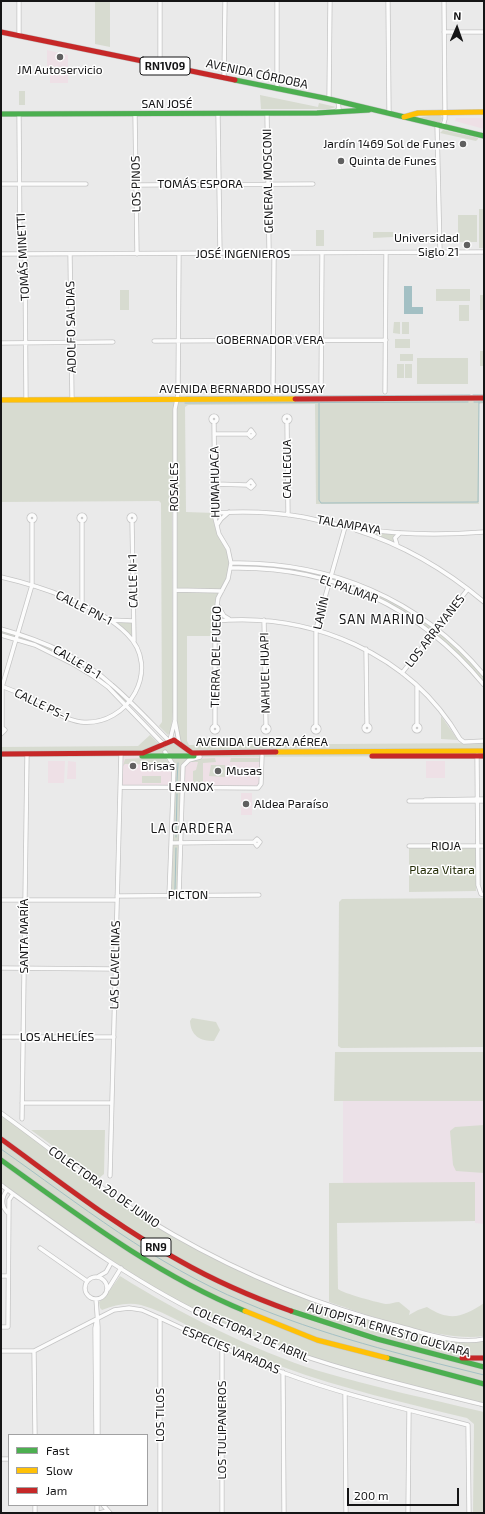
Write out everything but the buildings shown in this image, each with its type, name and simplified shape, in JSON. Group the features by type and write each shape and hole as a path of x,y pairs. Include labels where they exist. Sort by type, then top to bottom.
{"main road":[{"name":"AVENIDA CÓRDOBA","path":"1,32 329,99 484,136"},
{"name":"SAN JOSÉ","path":"1,114 267,114 334,113 374,110"},
{"path":"404,117 418,113 484,112"},
{"name":"AVENIDA BERNARDO HOUSSAY","path":"1,400 484,398"},
{"name":"AVENIDA FUERZA AÉREA","path":"167,752 169,741 175,741 185,750 192,753 390,754"},
{"path":"167,752 179,752 179,744"},
{"name":"AVENIDA FUERZA AÉREA","path":"121,755 167,752 200,757 477,753 484,751"},
{"name":"AVENIDA FUERZA AÉREA","path":"1,754 121,755 167,752"},
{"name":"AVENIDA FUERZA AÉREA","path":"477,753 484,756"},
{"name":"AVENIDA FUERZA AÉREA","path":"1,757 27,755"},
{"name":"AUTOPISTA ERNESTO GUEVARA","path":"1,1139 137,1235 205,1274 253,1297 309,1319 484,1367"},
{"name":"RN9","path":"1,1160 126,1249 178,1280 222,1302 278,1326 317,1340 484,1385"},
{"path":"444,1357 484,1358"}],"street":[{"path":"19,1 19,36"},
{"path":"160,1 160,65"},
{"path":"224,78 225,1"},
{"path":"277,1 277,89"},
{"path":"329,99 330,1"},
{"path":"388,1 389,113"},
{"path":"443,126 445,113 444,1"},
{"path":"444,32 484,32"},
{"path":"334,113 339,109 338,101"},
{"name":"TOMÁS MINETTI","path":"20,114 20,248 25,256 26,400"},
{"name":"LOS PINOS","path":"135,114 137,254"},
{"path":"218,114 220,254"},
{"name":"GENERAL MOSCONI","path":"267,114 269,249 274,259 273,392"},
{"path":"437,124 440,252"},
{"path":"1,184 86,184"},
{"name":"TOMÁS ESPORA","path":"136,185 313,184"},
{"name":"JOSÉ INGENIEROS","path":"1,254 322,254 484,252"},
{"path":"385,392 386,253"},
{"name":"ADOLFO SALDIAS","path":"70,254 72,400"},
{"name":"ROSALES","path":"179,254 177,400 175,409 175,720 179,744"},
{"path":"321,392 322,254"},
{"name":"GOBERNADOR VERA","path":"154,341 386,340"},
{"path":"1,343 113,342"},
{"name":"HUMAHUACA","path":"214,422 215,513 218,534 228,549 231,568"},
{"name":"CALILEGUA","path":"287,422 288,515"},
{"path":"214,434 248,434"},
{"path":"215,484 247,485"},
{"path":"217,526 221,518 230,512"},
{"name":"TALAMPAYA","path":"215,513 230,512 288,515 345,527 400,533 435,534 484,532"},
{"path":"1,734 5,730 1,727 1,686 32,585 32,521"},
{"path":"82,521 82,606"},
{"name":"CALLE N-1","path":"132,521 134,641"},
{"path":"345,527 398,546 434,566 468,589 484,602"},
{"name":"LANÍN","path":"316,726 316,629 345,527"},
{"path":"398,546 395,538 400,533"},
{"name":"EL PALMAR","path":"231,563 282,565 331,575 363,586 394,600 437,629 484,675"},
{"path":"282,565 282,570"},
{"name":"EL PALMAR","path":"231,568 282,570 329,580 361,591 386,603 433,634 460,658 484,685"},
{"name":"TIERRA DEL FUEGO","path":"215,726 215,621 217,604 231,568"},
{"name":"CALLE PN-1","path":"1,577 32,585 82,606 117,625 134,641 140,660 141,670 139,682 127,706"},
{"name":"LOS ARRAYANES","path":"402,673 468,589"},
{"path":"175,590 222,592"},
{"path":"217,604 219,610 230,619"},
{"path":"215,621 230,619 264,620 316,629 366,649 402,673 417,686 442,712 460,739 464,742 484,741"},
{"path":"109,620 133,621"},
{"name":"NAHUEL HUAPI","path":"264,620 266,726"},
{"name":"CALLE B-1","path":"1,629 37,640 78,661 112,684 169,741"},
{"name":"CALLE B-1","path":"1,635 35,645 75,665 108,687 127,706 167,752"},
{"path":"366,649 366,725"},
{"path":"75,665 78,661"},
{"name":"CALLE PS-1","path":"1,686 33,699 69,719 78,722 89,723 105,720 127,706"},
{"path":"417,686 417,725"},
{"name":"ROSALES","path":"169,741 175,720"},
{"path":"167,752 173,764 169,896"},
{"path":"477,753 478,885 481,894 484,896"},
{"name":"SANTA MARÍA","path":"22,1119 27,755"},
{"name":"LAS CLAVELINAS","path":"110,1176 121,755"},
{"name":"LENNOX","path":"120,787 258,788 261,786 262,756"},
{"path":"179,896 184,764 200,757"},
{"path":"409,801 430,799 484,800"},
{"path":"171,843 254,842"},
{"name":"RIOJA","path":"409,846 484,846"},
{"name":"PICTON","path":"1,900 258,895"},
{"path":"1,968 115,969"},
{"name":"LOS ALHELÍES","path":"1,1037 114,1036"},
{"path":"22,1103 112,1102"},
{"name":"COLECTORA 20 DE JUNIO","path":"1,1113 140,1214 174,1235 261,1279 329,1305 392,1324 451,1338 467,1340 484,1339"},
{"name":"COLECTORA 2 DE ABRIL","path":"1,1185 111,1262 160,1293 220,1324 272,1346 321,1363 358,1374 484,1405"},
{"path":"5,1210 2,1197 7,1190"},
{"path":"1,1327 8,1327 8,1213 9,1199 13,1194"},
{"path":"1,1206 8,1213"},
{"path":"40,1248 87,1282"},
{"path":"111,1262 103,1275 92,1278 87,1282 85,1288 87,1294 96,1299 103,1297 121,1268"},
{"path":"1,1276 8,1276"},
{"path":"98,1277 106,1283 107,1290"},
{"path":"96,1299 96,1323 98,1327 97,1434"},
{"name":"ESPECIES VARADAS","path":"1,1352 34,1352 96,1318 114,1310 128,1308 142,1310 222,1348 345,1394 468,1425 469,1513"},
{"name":"LOS TILOS","path":"160,1318 160,1513"},
{"name":"LOS TULIPANEROS","path":"222,1348 222,1513"},
{"path":"34,1352 35,1434"},
{"path":"283,1372 284,1513"},
{"path":"345,1394 346,1513"},
{"path":"408,1513 409,1410"},
{"path":"1,1459 8,1459"},
{"path":"98,1513 108,1512"}],"shaded area":[{"path":"47,50 68,55 68,83 50,83 50,74 47,73"},
{"path":"456,118 484,118 484,129 455,121"},
{"path":"166,756 173,762 173,787 120,787 121,757"},
{"path":"262,756 260,787 182,787 184,764 200,757"},
{"path":"48,761 65,761 64,783 48,783"},
{"path":"68,761 76,762 76,779 67,779"},
{"path":"426,761 445,761 445,778 426,778"},
{"name":"Aldea Paraíso","path":"241,793 252,793 252,815 241,815"},
{"path":"343,1101 484,1101 484,1224 475,1223 474,1183 343,1183"}],"green space":[{"path":"95,1 110,1 110,47 95,44"},
{"path":"19,91 25,91 25,105 19,105"},
{"path":"260,95 318,107 319,103 336,107 329,109 261,109"},
{"path":"440,115 443,118 440,123 419,117"},
{"path":"443,130 478,139 476,141 440,133"},
{"path":"479,209 484,209 484,248 479,248"},
{"path":"458,215 477,215 477,242 458,242"},
{"path":"316,230 324,230 324,246 316,246"},
{"path":"373,232 393,232 393,237 373,238"},
{"path":"436,289 470,289 470,301 436,301"},
{"path":"120,290 129,290 129,310 120,310"},
{"path":"480,295 484,295 484,310 480,310"},
{"path":"459,305 469,305 469,321 459,321"},
{"path":"394,322 400,322 400,334 393,333"},
{"path":"402,322 409,322 409,334 402,334"},
{"path":"395,339 410,339 410,348 395,348"},
{"path":"480,351 484,351 484,366 480,366"},
{"path":"400,354 413,354 413,361 400,361"},
{"path":"417,358 468,358 468,384 417,384"},
{"path":"397,364 404,364 404,378 397,378"},
{"path":"405,364 412,364 412,378 405,378"},
{"path":"484,398 484,403 479,404 479,504 316,504 315,404 188,405 185,407 186,512 215,513 219,534 228,549 231,563 248,563 319,571 394,601 451,641 484,675 484,685 466,665 426,630 404,615 357,590 333,581 298,572 231,568 218,598 215,636 187,636 187,741 189,745 484,743 484,756 200,757 184,764 179,895 169,896 174,766 170,759 148,756 1,757 1,754 131,753 177,742 174,501 172,501 173,712 171,731 168,735 159,726 162,722 161,503 159,501 1,502 1,400"},
{"path":"345,527 400,533 395,538 398,546"},
{"path":"109,620 133,621 134,641"},
{"path":"1,629 55,648 96,672 130,702 127,706 108,687 52,653 1,635"},
{"path":"441,716 458,740 441,739"},
{"path":"150,735 159,744 146,751 1,753 1,747 138,746"},
{"path":"215,758 216,762 203,763 203,783 202,785 197,785 193,781 193,771 196,770 198,762 187,762 198,759"},
{"path":"231,758 260,758 260,762 230,762"},
{"path":"125,759 166,759 172,765 125,764 123,766"},
{"name":"Musas","path":"211,765 225,765 225,777 209,776"},
{"path":"142,776 161,776 161,783 142,783"},
{"name":"Plaza Vitara","path":"409,848 476,848 476,891 409,892"},
{"path":"484,898 484,1047 341,1048 338,1046 339,902 342,899"},
{"path":"192,1018 216,1022 220,1030 214,1041 201,1039 194,1034 190,1021"},
{"path":"335,1052 484,1052 484,1101 334,1101"},
{"path":"1,1113 141,1214 218,1258 297,1294 392,1324 451,1338 467,1340 484,1339 484,1405 321,1363 220,1324 160,1293 111,1263 1,1185"},
{"path":"484,1125 484,1173 456,1171 453,1165 450,1131 455,1127"},
{"path":"31,1130 105,1130 104,1174 98,1179"},
{"path":"475,1182 475,1221 337,1223 338,1289 353,1295 386,1304 399,1302 410,1311 409,1315 427,1307 443,1315 456,1316 469,1312 484,1303 484,1336 467,1337 427,1332 329,1302 329,1183"},
{"path":"120,1276 167,1304 216,1330 294,1362 319,1371 401,1393 484,1412 484,1513 473,1513 474,1424 467,1418 374,1395 328,1382 268,1362 223,1344 152,1308 141,1305 121,1304 102,1310 99,1302 105,1297"}],"water":[{"path":"404,286 412,286 412,307 423,307 423,314 404,314"}],"waterway":[{"path":"186,397 470,395"},
{"path":"473,395 484,395"},
{"path":"319,402 319,500 321,503 478,502 479,402"},
{"path":"185,403 468,402"},
{"path":"474,402 484,402"},
{"path":"177,781 178,763"},
{"path":"176,837 177,794"},
{"path":"175,889 176,848"},
{"path":"1,1149 118,1232 179,1270 211,1287 273,1314 303,1325 393,1352 484,1375"}],"traffic: fast":[{"path":"235,80 329,99 484,136"},
{"path":"1,114 317,113 369,110"},
{"path":"142,756 194,756"},
{"path":"1,1160 118,1243 180,1280 245,1311"},
{"path":"291,1311 377,1339 484,1367"},
{"path":"387,1358 484,1384"}],"traffic: slow":[{"path":"404,117 418,113 484,112"},
{"path":"1,400 295,399"},
{"path":"276,752 484,751"},
{"path":"245,1311 317,1340 387,1358"}],"traffic: jam":[{"path":"1,32 235,80"},
{"path":"295,399 484,398"},
{"path":"1,754 143,753 174,740 192,753 276,752"},
{"path":"372,756 484,756"},
{"path":"1,1139 88,1203 156,1247 220,1282 291,1311"},
{"path":"462,1358 484,1358"}],"place":[{"name":"JM Autoservicio","path":"60,57"},
{"name":"Jardín 1469 Sol de Funes","path":"463,144"},
{"name":"Quinta de Funes","path":"341,161"},
{"name":"Universidad Siglo 21","path":"467,245"},
{"name":"Brisas","path":"133,766"},
{"name":"Musas","path":"218,771"},
{"name":"Aldea Paraíso","path":"246,804"}],"district":[{"name":"SAN MARINO","path":"382,620"},
{"name":"LA CARDERA","path":"192,829"}]}
